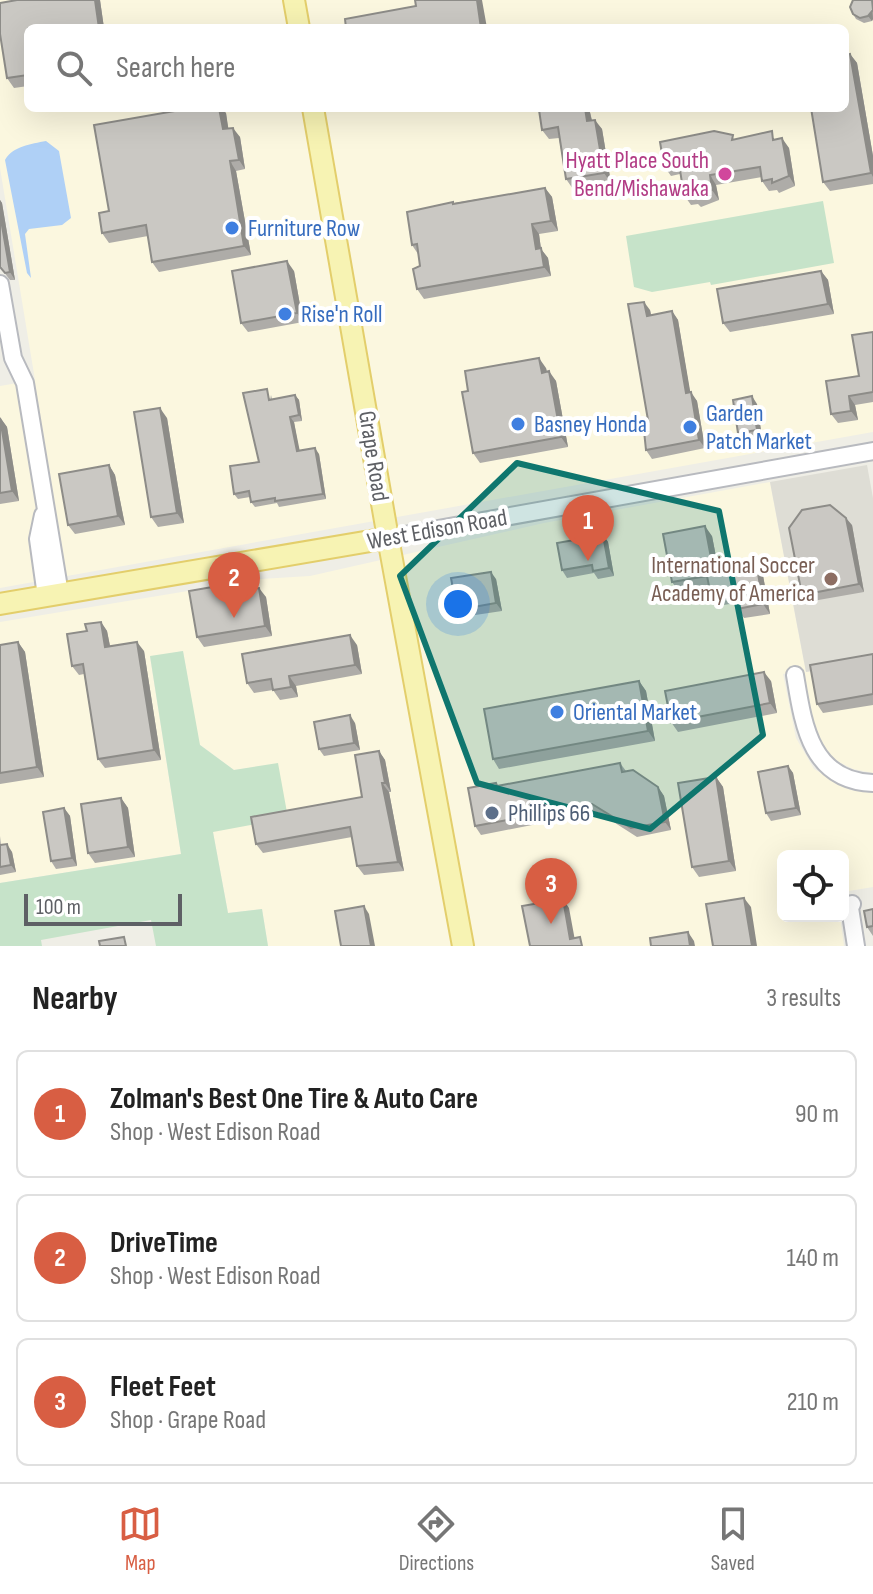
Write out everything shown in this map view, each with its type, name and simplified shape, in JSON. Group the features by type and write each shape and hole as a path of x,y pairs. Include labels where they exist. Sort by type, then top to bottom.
{"main road":[{"path":"294,0 298,24"},
{"name":"Grape Road","path":"314,112 463,946"},
{"name":"West Edison Road","path":"0,604 388,538"}],"street":[{"path":"0,284 8,367 25,383 46,506 53,595"},
{"name":"West Edison Road","path":"388,538 873,451"},
{"path":"795,675 806,735 821,759 839,773 873,783"},
{"path":"852,904 856,946"}],"highlighted area":[{"path":"517,463 719,511 763,735 650,829 477,783 400,576"}],"shaded area":[{"path":"0,0 873,0 873,432 0,588 0,386 35,380 0,168"},
{"name":"International Soccer Academy of America","path":"867,465 873,498 873,660 806,672 770,482"},
{"path":"770,482 806,672 873,660 873,773 853,769 835,760 822,747 811,722 802,671 783,674 796,738 814,769 850,790 873,793 873,887 849,891 849,850 777,850 777,922 841,922 844,946 268,946 262,909 228,913 213,832 278,764 234,770 199,744 183,651 150,657 181,854 0,883 0,622 260,579 310,576 544,523"}],"green space":[{"path":"823,201 834,263 711,285 710,282 652,292 634,287 626,236"},
{"path":"183,651 200,745 234,770 278,763 288,818 213,832 228,913 262,909 268,946 156,946 151,920 41,940 42,946 0,946 0,883 181,854 150,656"}],"water":[{"path":"46,141 59,151 71,218 62,225 29,229 25,234 31,278 27,273 5,160 18,149"}],"building":[{"path":"17,0 95,0 98,24 24,24 24,76 7,78 0,34 0,3"},
{"path":"415,0 477,0 480,24 346,24 345,19 416,6"},
{"path":"853,0 872,0 873,10 868,16 860,18 853,14 850,7"},
{"path":"849,54 871,173 823,182 812,112 849,112"},
{"path":"169,112 220,112 223,129 233,128 239,160 230,161 244,246 152,262 146,225 102,233 99,213 109,211 94,125"},
{"path":"539,112 586,112 587,121 595,120 604,173 566,179 558,127 542,130"},
{"name":"Hyatt Place South Bend/Mishawaka","path":"714,131 733,135 732,140 772,131 773,140 782,138 789,176 772,183 772,179 762,181 760,167 710,175 712,190 694,198 693,194 684,195 679,164 664,166 660,142"},
{"path":"545,188 551,221 532,224 536,249 541,248 544,267 417,289 413,269 420,266 417,244 412,245 407,212"},
{"path":"0,214 10,272 5,273 0,267"},
{"path":"287,261 297,313 241,323 232,271"},
{"path":"821,271 828,304 723,323 717,289"},
{"path":"644,302 647,316 672,311 686,393 691,392 699,440 646,450 643,421 648,420 628,304"},
{"path":"873,332 873,392 849,396 851,411 831,414 826,381 859,376 852,335"},
{"name":"Basney Honda","path":"539,358 542,373 549,371 561,437 473,453 462,392 468,391 465,371"},
{"path":"267,389 269,400 295,395 299,415 290,417 297,451 315,448 323,494 251,502 249,491 234,494 230,466 259,462 243,393"},
{"path":"752,396 757,430 738,433 733,400"},
{"path":"160,408 177,513 151,517 134,412"},
{"path":"0,418 12,491 0,493"},
{"path":"109,465 118,516 68,525 59,474"},
{"path":"830,505 846,518 859,584 802,595 789,528 802,510"},
{"path":"705,526 713,568 756,561 763,604 737,609 734,592 711,596 707,576 672,582 663,534"},
{"path":"603,535 609,568 593,571 592,565 562,570 557,543"},
{"path":"491,572 496,603 457,610 451,578"},
{"path":"247,581 248,589 259,588 265,626 197,637 189,591"},
{"path":"101,622 105,647 137,642 154,750 98,759 83,664 72,666 67,634 87,631 85,624"},
{"path":"350,635 355,665 289,676 291,687 273,690 271,679 247,683 242,654"},
{"path":"18,642 37,767 0,773 0,645"},
{"path":"873,654 873,694 817,704 810,665"},
{"path":"764,672 770,703 671,722 665,691"},
{"path":"639,681 648,731 493,759 484,709"},
{"path":"350,715 354,743 319,749 314,722"},
{"path":"379,751 385,783 382,783 398,862 357,866 350,827 256,844 251,817 362,797 355,755"},
{"path":"620,763 622,772 633,770 658,787 665,822 631,828 592,804 475,826 468,788 496,783 497,786"},
{"path":"788,766 796,808 766,813 758,772"},
{"path":"716,777 729,861 692,867 678,783"},
{"path":"121,798 128,847 88,853 81,804"},
{"path":"64,808 72,858 51,861 43,812"},
{"path":"7,844 11,865 0,867 0,845"},
{"path":"744,898 752,946 713,946 706,904"},
{"path":"563,899 570,939 580,937 582,946 530,946 522,906"},
{"path":"364,906 371,946 341,946 335,911"},
{"path":"873,909 873,926 867,927 864,911"},
{"path":"688,932 690,946 651,946 650,938"},
{"path":"124,937 126,946 100,946 99,941"}],"place":[{"name":"Hyatt Place South Bend/Mishawaka","path":"725,174"},
{"name":"Furniture Row","path":"232,228"},
{"name":"Rise'n Roll","path":"285,314"},
{"name":"Basney Honda","path":"518,424"},
{"name":"Garden Patch Market","path":"690,427"},
{"name":"Zolman's Best One Tire & Auto Care","path":"588,561"},
{"name":"International Soccer Academy of America","path":"831,579"},
{"name":"DriveTime","path":"234,618"},
{"name":"Oriental Market","path":"557,712"},
{"name":"Phillips 66","path":"492,813"},
{"name":"Fleet Feet","path":"551,924"}]}
